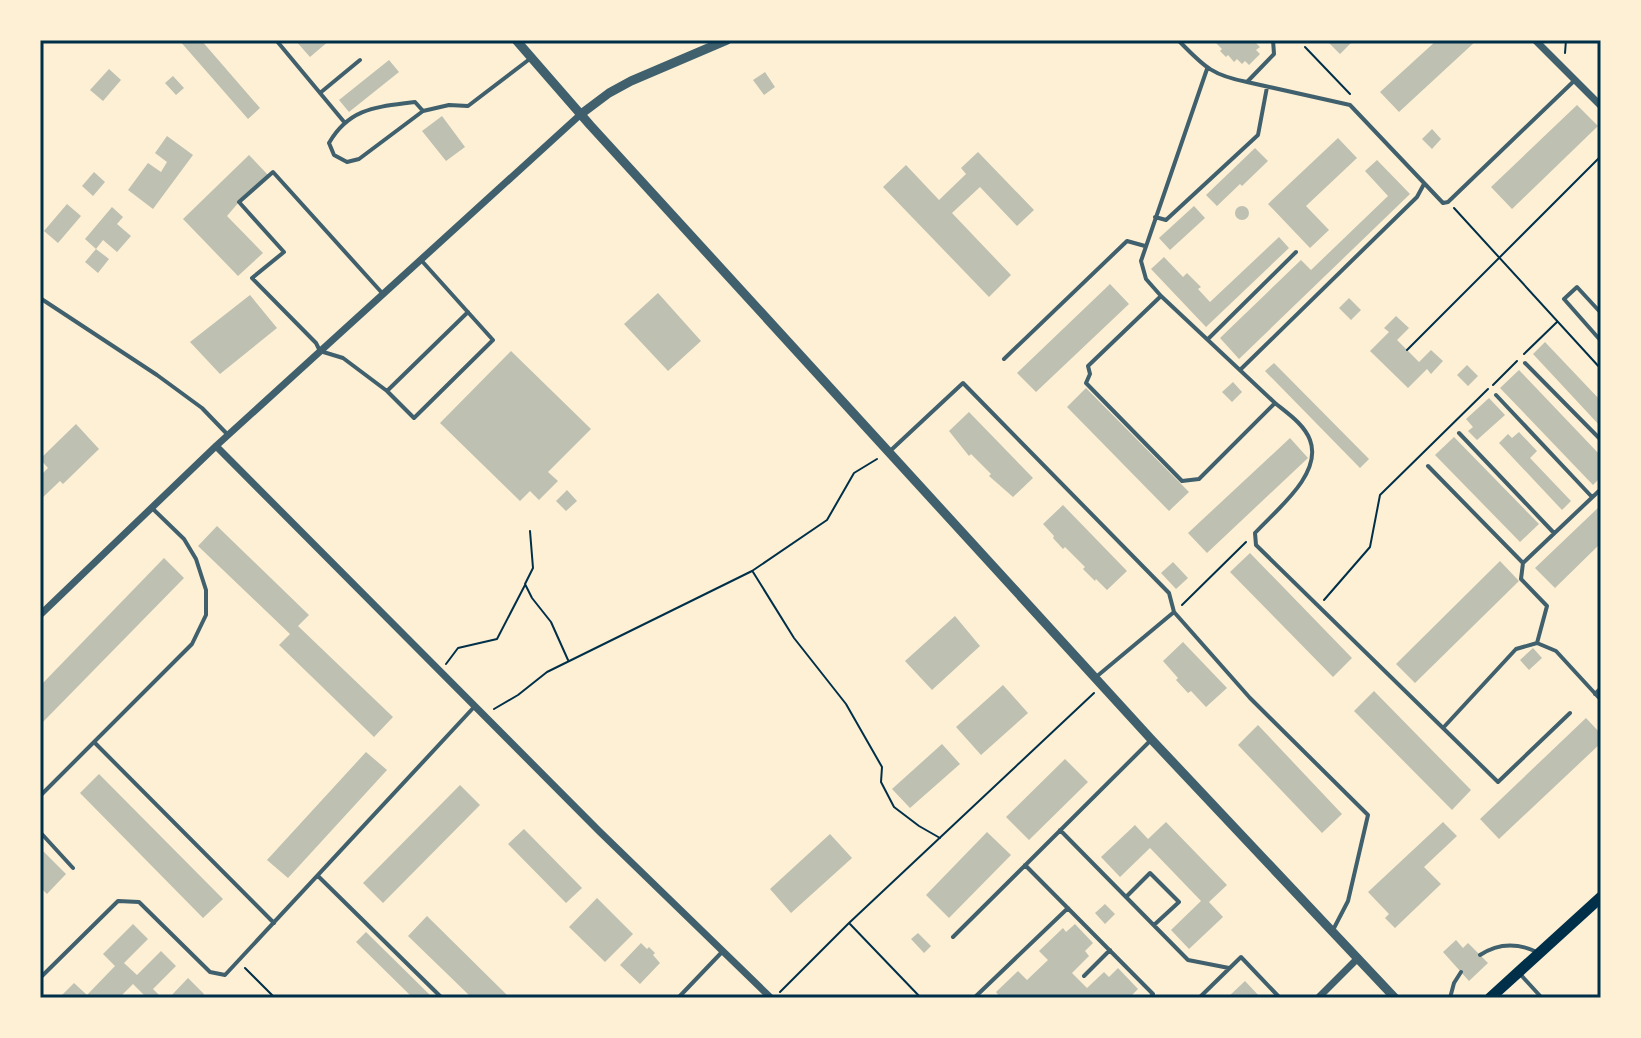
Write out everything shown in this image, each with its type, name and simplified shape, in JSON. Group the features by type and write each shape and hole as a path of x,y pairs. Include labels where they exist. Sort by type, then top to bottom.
{"main road":[{"path":"1490,998 1601,897"}],"street":[{"path":"516,40 1151,739 1395,998"},
{"path":"40,615 216,446 581,114 620,87 727,40"},
{"path":"1535,40 1601,106"},
{"path":"216,446 589,820 772,998"},
{"path":"1318,998 1358,958"}],"lane":[{"path":"276,40 345,123"},
{"path":"1178,40 1207,69 1228,79 1350,105 1443,203 1448,202 1575,80"},
{"path":"1247,82 1274,54 1273,40"},
{"path":"423,111 415,102 373,107 357,113 336,130 329,143 334,155 347,162 359,159 423,111 449,105 468,106 532,57"},
{"path":"320,93 360,60"},
{"path":"1207,69 1141,261 1146,279 1161,296 1300,425 1310,440 1313,458 1308,474 1255,533 1256,545 1498,782 1570,713"},
{"path":"1155,217 1166,220 1258,135 1267,87"},
{"path":"383,294 273,172 239,202 284,252 252,278 316,343 320,351 343,358 387,391 414,418 493,340 421,260"},
{"path":"1240,370 1417,197 1424,184"},
{"path":"1004,359 1127,241 1145,246"},
{"path":"1208,339 1296,252"},
{"path":"1601,313 1577,287 1564,299 1601,341"},
{"path":"1161,296 1088,366 1090,374 1086,383 1182,481 1199,479 1275,403"},
{"path":"40,298 157,375 202,408 228,435"},
{"path":"387,391 468,312"},
{"path":"1525,363 1601,440"},
{"path":"889,452 963,383 1169,593 1174,612 1250,698 1368,815 1348,901 1333,931"},
{"path":"1496,395 1592,497"},
{"path":"1459,433 1554,533"},
{"path":"1428,466 1523,563"},
{"path":"1537,643 1547,606 1521,579 1523,563 1601,489"},
{"path":"40,796 192,644 206,615 206,590 196,559 184,539 152,508"},
{"path":"1100,681 1174,612"},
{"path":"1443,728 1516,649 1537,643 1556,651 1601,700"},
{"path":"1595,694 1601,688"},
{"path":"40,978 118,901 139,902 210,972 225,975 475,706"},
{"path":"953,937 1151,739"},
{"path":"94,742 274,923"},
{"path":"1060,830 1188,960 1229,968"},
{"path":"40,832 73,868"},
{"path":"1025,865 1153,994 1150,998"},
{"path":"1126,897 1150,873 1179,902 1154,925"},
{"path":"318,876 442,998"},
{"path":"974,998 1069,908"},
{"path":"1480,955 1488,949 1506,945 1522,945 1539,953"},
{"path":"678,998 723,950"},
{"path":"1084,976 1110,950"},
{"path":"1199,998 1241,957 1280,998"},
{"path":"1450,998 1461,972"},
{"path":"1518,972 1542,998"}],"path":[{"path":"1407,350 1601,156"},
{"path":"484,715 518,695 547,672 752,571 827,520 854,473 889,452"},
{"path":"444,666 458,648 497,639 533,568 530,531"},
{"path":"1174,612 1255,533"},
{"path":"752,571 794,638 846,704 882,767 881,782 894,807 940,838"},
{"path":"525,584 551,622 568,661"},
{"path":"772,998 1100,681"},
{"path":"849,923 921,998"},
{"path":"238,962 275,998"}],"building":[{"path":"179,40 201,40 260,108 248,119"},
{"path":"295,40 330,40 310,57"},
{"path":"1219,40 1253,40 1260,47 1256,50 1260,54 1249,65 1237,59 1234,62 1220,51 1222,49 1216,43"},
{"path":"1326,40 1354,40 1340,54"},
{"path":"1437,40 1477,40 1399,112 1380,92"},
{"path":"389,60 399,72 349,112 339,100"},
{"path":"109,69 121,80 103,101 90,90"},
{"path":"765,72 775,87 764,95 753,80"},
{"path":"173,76 184,88 176,95 165,83"},
{"path":"1577,105 1598,126 1512,209 1491,187"},
{"path":"442,116 465,147 446,161 422,131"},
{"path":"1432,129 1441,139 1432,149 1422,139"},
{"path":"167,136 193,155 153,209 128,190 148,163 161,172 167,162 155,153"},
{"path":"1338,138 1357,158 1306,206 1329,230 1310,248 1268,204"},
{"path":"1255,148 1268,161 1217,206 1206,195"},
{"path":"978,152 1034,210 1017,226 980,187 952,213 1011,275 989,297 883,187 906,165 939,200 966,174 961,168"},
{"path":"249,155 269,176 227,216 263,253 238,276 183,219"},
{"path":"1377,160 1410,194 1239,359 1220,338 1301,260 1311,270 1388,196 1365,171"},
{"path":"94,172 105,182 93,196 82,186"},
{"path":"67,204 81,216 58,243 44,231"},
{"path":"1194,206 1205,218 1170,250 1159,238"},
{"path":"1242,206 1249,213 1242,220 1235,213"},
{"path":"112,207 123,217 117,224 131,236 117,252 103,240 96,249 85,239"},
{"path":"1279,237 1289,248 1206,327 1151,269 1164,257 1183,277 1187,273 1210,302"},
{"path":"96,249 109,259 98,273 85,262"},
{"path":"1110,284 1129,304 1036,392 1017,373"},
{"path":"658,293 701,341 668,371 624,324"},
{"path":"250,295 277,328 220,374 190,342"},
{"path":"1349,298 1361,310 1351,320 1339,308"},
{"path":"1396,316 1409,328 1397,340 1419,362 1431,350 1443,361 1431,374 1427,369 1408,388 1370,351 1389,332 1384,328"},
{"path":"1545,342 1601,401 1601,427 1533,354"},
{"path":"511,351 591,429 548,472 558,481 539,500 530,491 520,501 440,423"},
{"path":"1274,363 1369,459 1360,468 1265,371"},
{"path":"1467,365 1478,376 1468,386 1457,375"},
{"path":"1519,370 1601,456 1601,477 1593,485 1500,388"},
{"path":"1233,382 1242,392 1232,402 1222,392"},
{"path":"1086,388 1189,492 1169,511 1067,407"},
{"path":"1489,398 1505,415 1477,440 1468,431 1473,427 1466,419"},
{"path":"969,412 1033,478 1013,497 989,476 991,474 971,454 969,456 949,431"},
{"path":"76,424 99,449 63,484 60,481 40,500 40,476 48,468 40,459"},
{"path":"1519,432 1537,451 1530,458 1571,501 1562,510 1499,443 1508,434 1512,438"},
{"path":"1454,437 1539,524 1520,542 1435,455"},
{"path":"1290,438 1308,458 1207,553 1188,533"},
{"path":"567,490 577,501 566,511 556,501"},
{"path":"1063,505 1127,571 1107,590 1083,569 1085,567 1065,547 1063,549 1043,524"},
{"path":"1601,505 1601,543 1555,588 1535,568"},
{"path":"217,526 309,615 298,626 393,717 374,737 279,645 290,634 198,546"},
{"path":"1250,553 1352,658 1333,677 1230,572"},
{"path":"164,558 184,578 40,725 40,686"},
{"path":"1500,561 1519,581 1415,683 1396,664"},
{"path":"1173,562 1188,578 1176,589 1161,573"},
{"path":"955,616 980,646 932,690 905,661"},
{"path":"1183,642 1227,688 1206,707 1191,691 1188,693 1163,661"},
{"path":"1533,648 1542,658 1529,670 1520,660"},
{"path":"1003,685 1028,713 981,755 956,727"},
{"path":"1374,691 1471,790 1452,810 1354,711"},
{"path":"1586,718 1601,734 1601,743 1499,839 1480,819"},
{"path":"1258,725 1342,814 1322,833 1238,745"},
{"path":"942,744 960,764 910,808 892,789"},
{"path":"366,752 387,770 288,878 267,860"},
{"path":"1065,759 1088,782 1029,840 1006,817"},
{"path":"99,774 223,899 203,918 80,793"},
{"path":"460,785 480,805 383,903 363,883"},
{"path":"1166,822 1227,885 1209,902 1223,917 1189,949 1171,930 1201,901 1150,848 1120,877 1101,857 1135,825 1148,839"},
{"path":"1443,822 1457,836 1424,867 1441,884 1395,928 1385,918 1389,914 1368,892"},
{"path":"524,829 582,888 566,903 508,844"},
{"path":"987,832 1011,855 949,918 926,895"},
{"path":"830,834 852,858 791,913 770,889"},
{"path":"40,848 66,874 47,894 40,887"},
{"path":"597,898 633,934 605,962 569,927"},
{"path":"1105,904 1115,914 1105,924 1095,913"},
{"path":"427,916 510,998 472,998 408,936"},
{"path":"133,924 148,939 124,963 137,975 161,951 176,966 153,989 162,998 147,998 133,984 119,998 59,998 74,983 87,995 115,966 103,954"},
{"path":"1075,924 1093,943 1085,951 1089,956 1072,973 1087,988 1104,972 1109,977 1118,968 1138,989 1129,998 997,998 996,992 1018,971 1027,980 1048,960 1039,951 1063,928 1066,932"},
{"path":"366,932 433,998 413,998 356,942"},
{"path":"918,933 931,946 924,953 911,939"},
{"path":"1456,940 1463,948 1468,943 1488,963 1469,981 1443,952"},
{"path":"641,943 655,953 653,955 660,963 640,984 620,965"},
{"path":"188,978 204,994 201,998 169,998"},
{"path":"1245,981 1261,998 1227,998"}]}
